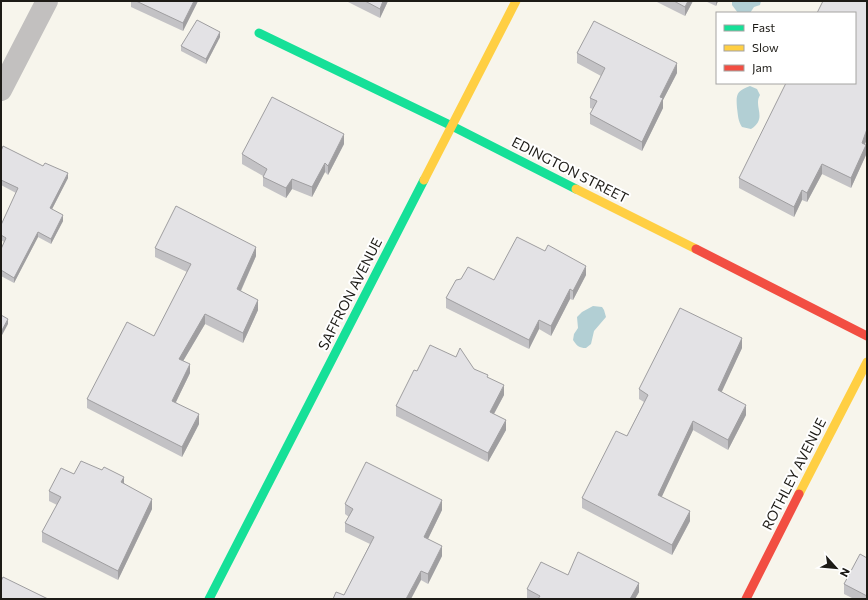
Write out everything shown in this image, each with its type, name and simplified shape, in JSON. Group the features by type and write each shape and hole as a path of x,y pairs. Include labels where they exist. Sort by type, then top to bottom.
{"street":[{"path":"1,90 47,1"},
{"name":"SAFFRON AVENUE","path":"209,599 516,1"},
{"name":"EDINGTON STREET","path":"259,33 452,126 867,336"},
{"name":"ROTHLEY AVENUE","path":"746,599 867,362"}],"water":[{"path":"732,1 761,1 760,5 754,7 751,12 737,12 732,5"},
{"path":"750,86 757,89 760,95 758,99 759,121 751,129 742,127 738,118 737,104 739,92"},
{"path":"593,306 602,307 606,317 594,331 591,344 586,348 582,348 573,340 574,334 578,328 577,317 582,312"}],"building":[{"path":"136,1 194,1 183,23"},
{"path":"365,1 383,1 380,9"},
{"path":"674,1 688,1 685,7"},
{"path":"823,1 867,1 867,129 862,143 866,145 851,178 822,164 807,193 802,190 794,207 739,178 786,84 856,84 856,12 818,12"},
{"path":"197,20 220,32 206,59 181,46"},
{"path":"594,21 677,63 660,97 663,98 642,142 590,114 597,101 590,98 605,68 577,53"},
{"path":"272,97 344,134 328,166 325,163 312,187 292,179 286,188 263,177 267,169 242,154"},
{"path":"3,146 43,166 45,163 68,173 50,208 63,215 51,239 38,232 14,278 1,270 1,249 6,238 1,235 1,225 18,188 1,180 1,151"},
{"path":"176,206 256,247 237,289 258,300 243,333 205,314 179,359 190,364 172,401 199,414 182,447 87,399 127,322 154,336 191,264 155,248"},
{"path":"517,237 545,251 548,245 586,266 573,291 570,289 551,326 539,320 529,340 446,298 456,280 461,279 468,267 494,280"},
{"path":"680,308 742,338 718,390 746,405 728,440 693,421 658,495 690,511 672,545 582,498 616,431 627,436 648,395 639,389"},
{"path":"1,315 8,319 1,332"},
{"path":"430,345 456,357 460,348 474,369 488,375 487,377 504,385 490,412 506,420 488,453 396,406 414,370 417,371"},
{"path":"81,461 102,470 104,467 124,477 121,482 152,499 118,571 42,532 61,497 49,491 61,468 74,474"},
{"path":"366,462 442,500 424,537 442,546 428,574 421,571 406,599 333,599 336,592 344,595 374,537 345,523 353,509 345,504"},
{"path":"578,552 639,583 630,599 538,599 540,596 527,589 541,562 568,575"},
{"path":"860,554 867,558 867,596 844,584"},
{"path":"3,577 48,599 1,599 1,581"}],"traffic: fast":[{"path":"259,33 452,126 576,189"},
{"path":"209,599 424,180"}],"traffic: slow":[{"path":"424,180 516,1"},
{"path":"576,189 696,249"},
{"path":"799,494 867,362"}],"traffic: jam":[{"path":"696,249 867,336"},
{"path":"746,599 799,494"}]}
